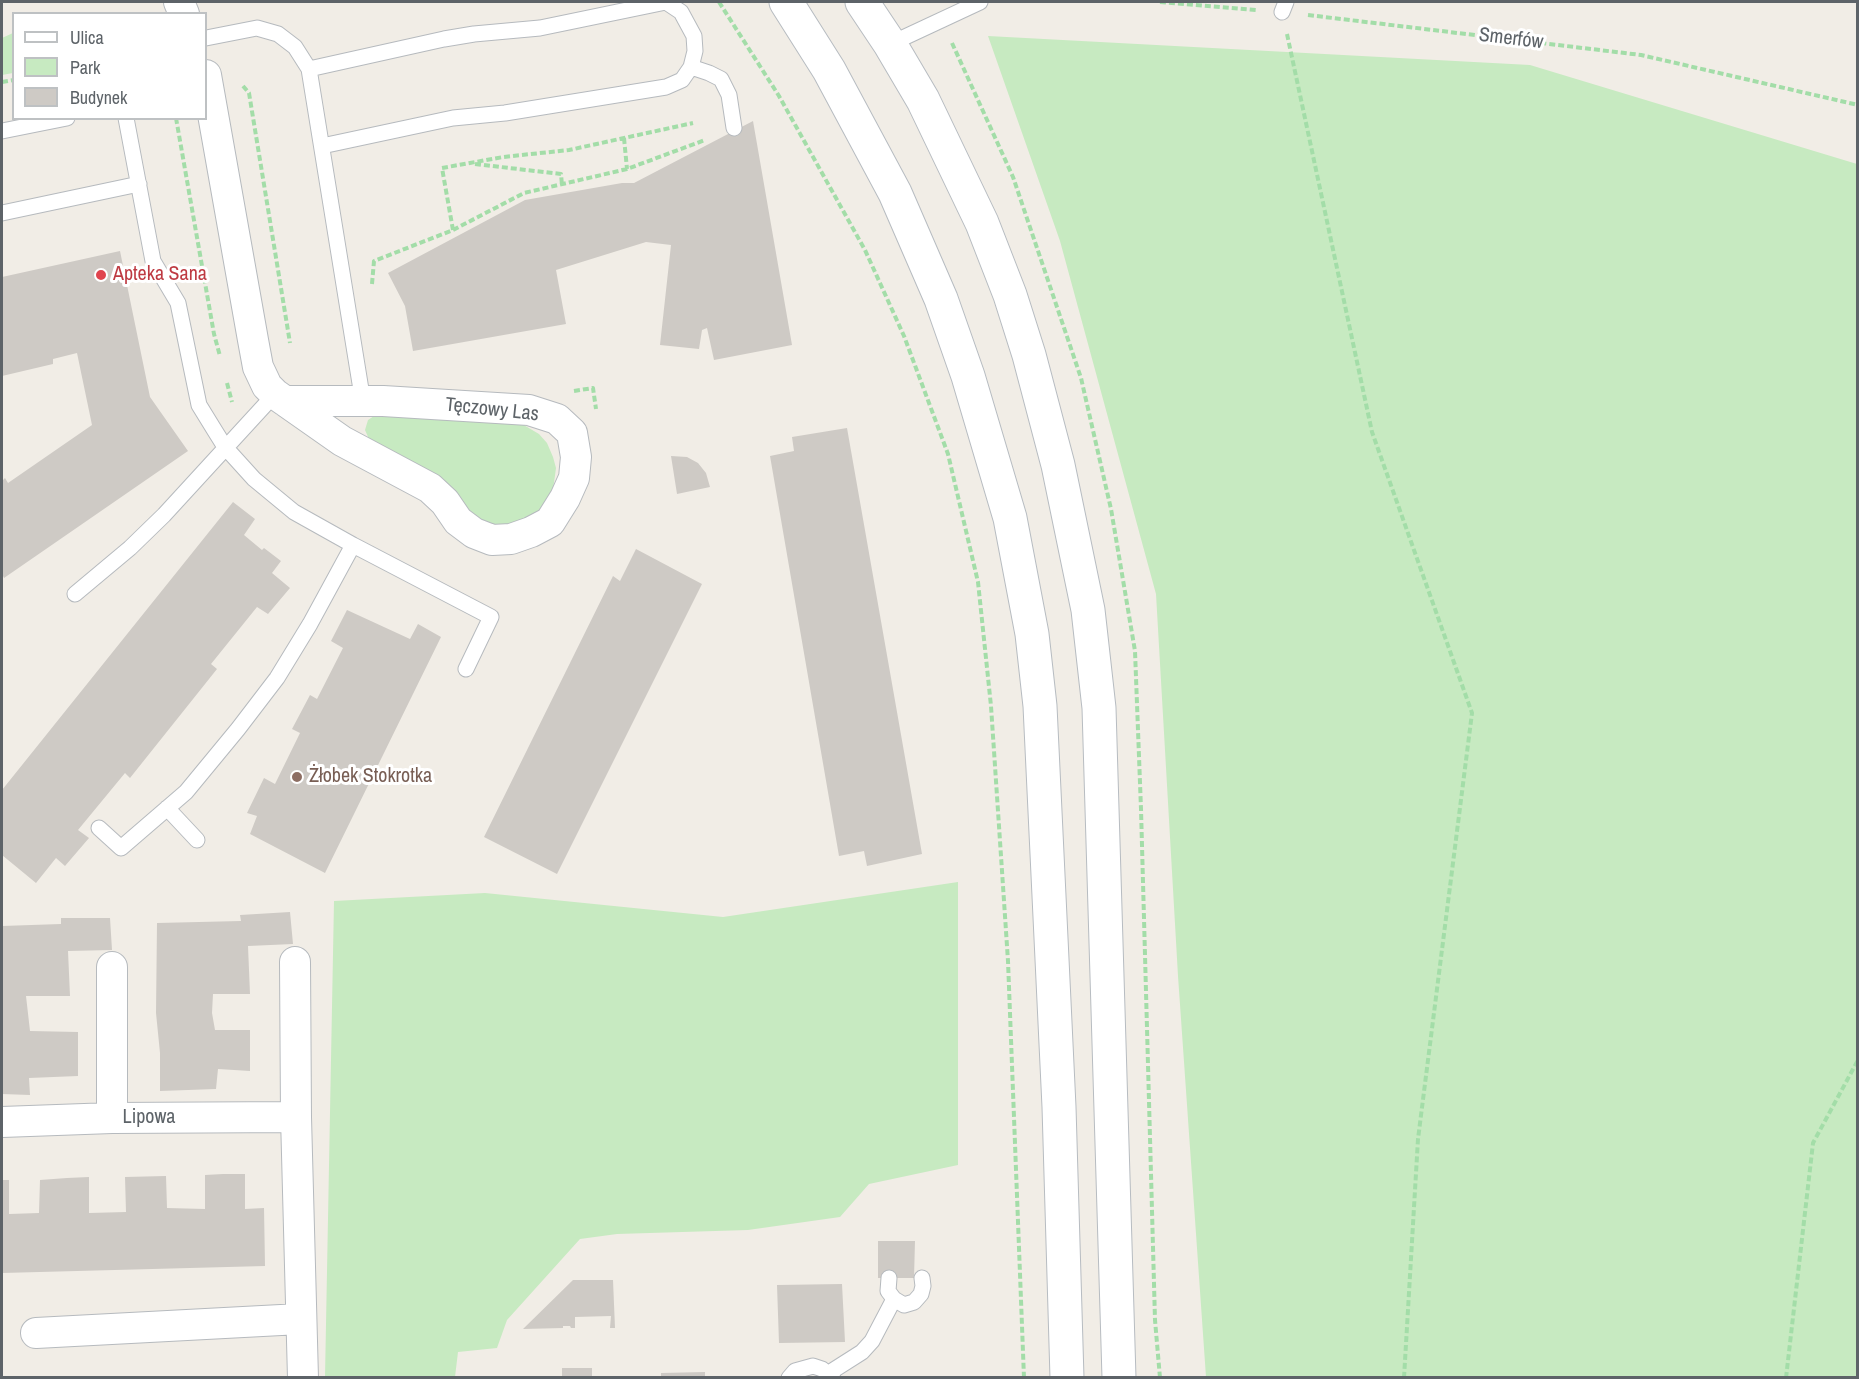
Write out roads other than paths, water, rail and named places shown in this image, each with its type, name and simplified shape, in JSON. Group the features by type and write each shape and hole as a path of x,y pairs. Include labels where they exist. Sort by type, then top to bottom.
{"main road":[{"path":"786,2 829,70 895,194 940,299 968,376 1010,518 1029,623 1040,706 1059,1107 1067,1377"},
{"path":"862,2 923,100 972,203 1010,295 1058,465 1088,610 1099,708 1119,1377"}],"street":[{"name":"Tęczowy Las","path":"207,81 258,368 267,386 280,397 342,441 430,488 445,502 458,521 474,533 492,540 511,539 550,522 574,478 576,457 572,433 557,419 529,410 280,397"},
{"path":"295,962 296,1117 303,1377"},
{"path":"112,968 112,1118"},
{"name":"Lipowa","path":"2,1122 112,1118 296,1117"},
{"path":"36,1332 300,1319"}],"lane":[{"path":"309,69 444,39 540,28 666,2 681,12 694,36 695,51 691,67 682,80 666,87 505,113 453,118 322,146"},
{"path":"890,44 980,2"},
{"path":"207,38 257,28 278,34 295,47 309,69 363,402"},
{"path":"691,67 721,79 729,95 734,128"},
{"path":"2,131 57,120"},
{"path":"126,120 153,261 178,303 199,405 225,447 254,479 294,512 491,617 466,669"},
{"path":"2,213 139,184"},
{"path":"75,594 165,515 225,447 280,397"},
{"path":"99,828 121,848 186,792 278,678 353,545"},
{"path":"167,808 197,840"},
{"path":"889,1278 888,1291 894,1299 904,1305 914,1302 921,1294 922,1278"},
{"path":"789,1377 795,1371 813,1366 831,1375 867,1346 894,1299"}],"place":[{"name":"Apteka Sana","path":"101,275"},
{"name":"Żłobek Stokrotka","path":"297,777"}]}
